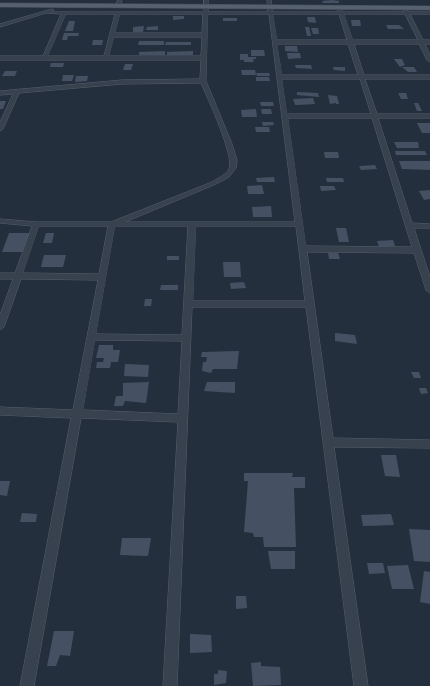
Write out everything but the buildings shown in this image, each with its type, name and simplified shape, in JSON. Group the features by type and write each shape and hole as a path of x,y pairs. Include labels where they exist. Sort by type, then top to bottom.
{"main road":[{"path":"0,5 62,9 119,6 206,6 406,11 430,8"}],"street":[{"path":"106,58 119,6"},
{"path":"112,224 214,183 230,172 234,160 229,144 202,81 206,6"},
{"path":"270,7 361,686"},
{"path":"0,26 62,9"},
{"path":"45,58 62,9"},
{"path":"340,10 430,290"},
{"path":"406,11 430,13"},
{"path":"406,11 430,60"},
{"path":"112,35 204,35"},
{"path":"275,42 430,42"},
{"path":"0,58 204,58"},
{"path":"279,77 430,77"},
{"path":"0,93 16,93 107,83 202,81"},
{"path":"0,129 16,93"},
{"path":"0,112 8,112"},
{"path":"284,116 430,116"},
{"path":"0,221 36,224 299,224"},
{"path":"0,328 36,224"},
{"path":"27,686 112,224"},
{"path":"170,686 192,224"},
{"path":"410,226 430,226"},
{"path":"302,249 417,250"},
{"path":"0,276 103,277"},
{"path":"188,304 310,304"},
{"path":"92,337 186,338"},
{"path":"0,411 183,418"},
{"path":"328,442 430,444"}]}
